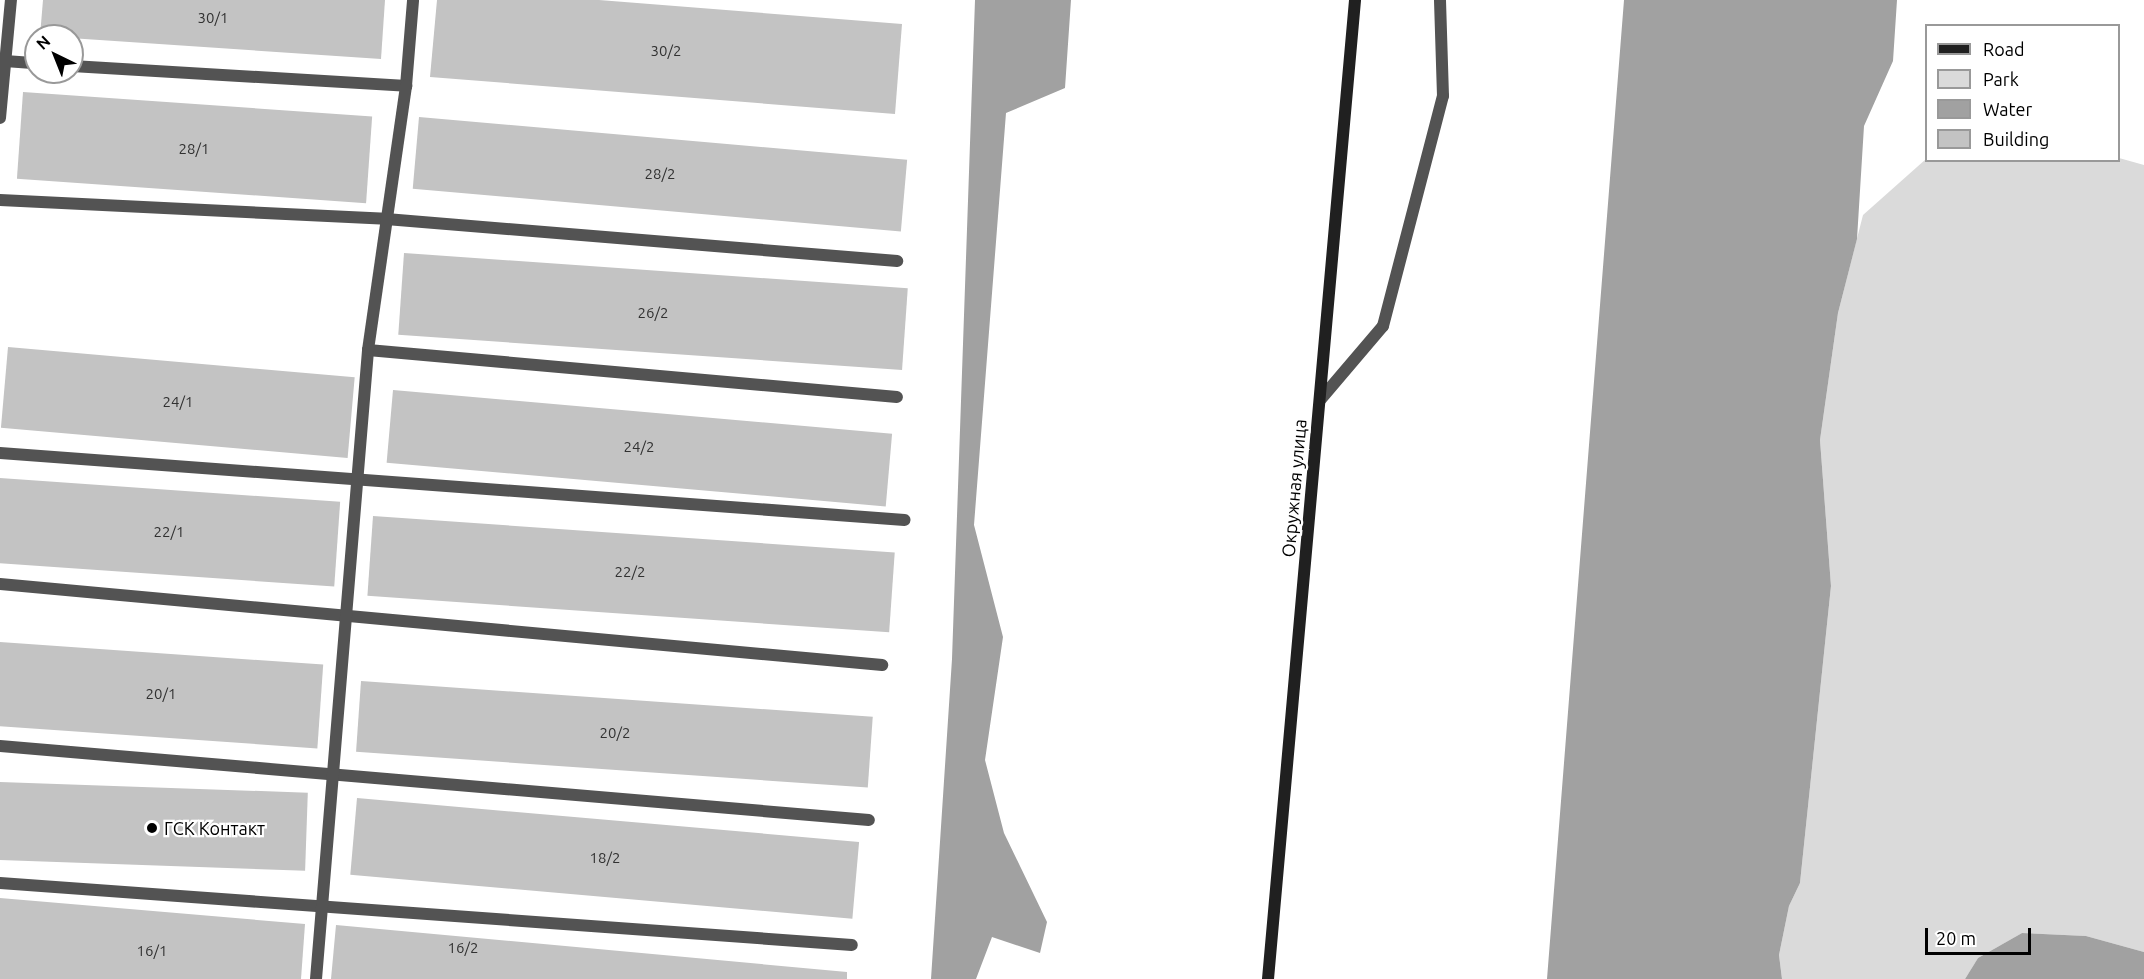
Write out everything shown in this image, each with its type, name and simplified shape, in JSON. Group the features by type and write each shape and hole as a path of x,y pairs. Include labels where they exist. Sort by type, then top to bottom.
{"main road":[{"name":"Окружная улица","path":"1268,979 1354,0"}],"lane":[{"path":"0,118 11,0"},
{"path":"316,979 369,350 406,86 413,0"},
{"path":"1320,400 1383,326 1443,96 1440,0"},
{"path":"5,62 24,63"},
{"path":"84,67 406,86"},
{"path":"0,200 386,219 897,261"},
{"path":"369,350 897,397"},
{"path":"0,453 358,476 905,520"},
{"path":"0,584 346,613 882,665"},
{"path":"0,746 333,771 868,820"},
{"path":"0,883 322,903 852,945"}],"green space":[{"path":"2120,158 2144,165 2144,952 2086,936 2022,933 1978,958 1965,979 1782,979 1779,955 1789,906 1800,883 1831,586 1820,440 1838,313 1863,215 1925,160 1925,162 2120,162"}],"water":[{"path":"975,0 1071,0 1065,88 1006,113 974,525 1003,637 985,760 1004,833 1047,922 1040,953 992,937 976,979 931,979 952,659"},
{"path":"1624,0 1897,0 1893,61 1864,126 1857,239 1838,313 1820,440 1831,586 1800,883 1789,906 1779,955 1782,979 1547,979"},
{"path":"2022,933 2086,936 2144,952 2144,979 1965,979 1978,958"}],"building":[{"path":"43,0 385,0 381,59 84,39 84,24 41,24"},
{"path":"437,0 599,0 902,24 895,114 430,77"},
{"path":"23,92 372,116 366,203 17,179"},
{"path":"419,117 907,160 901,231 413,189"},
{"path":"404,253 908,288 902,370 398,335"},
{"path":"8,347 355,377 348,458 1,428"},
{"path":"393,390 892,434 886,506 387,463"},
{"path":"0,478 340,502 334,587 0,563"},
{"path":"373,516 895,552 889,632 367,596"},
{"path":"0,642 323,665 317,748 0,726"},
{"path":"361,681 873,717 868,788 356,752"},
{"name":"ГСК Контакт","path":"0,782 308,793 305,871 0,860"},
{"path":"357,798 859,842 852,919 350,875"},
{"path":"0,898 305,924 301,979 0,979"},
{"path":"336,925 847,972 847,979 331,979"}],"place":[{"name":"ГСК Контакт","path":"152,828"}]}
